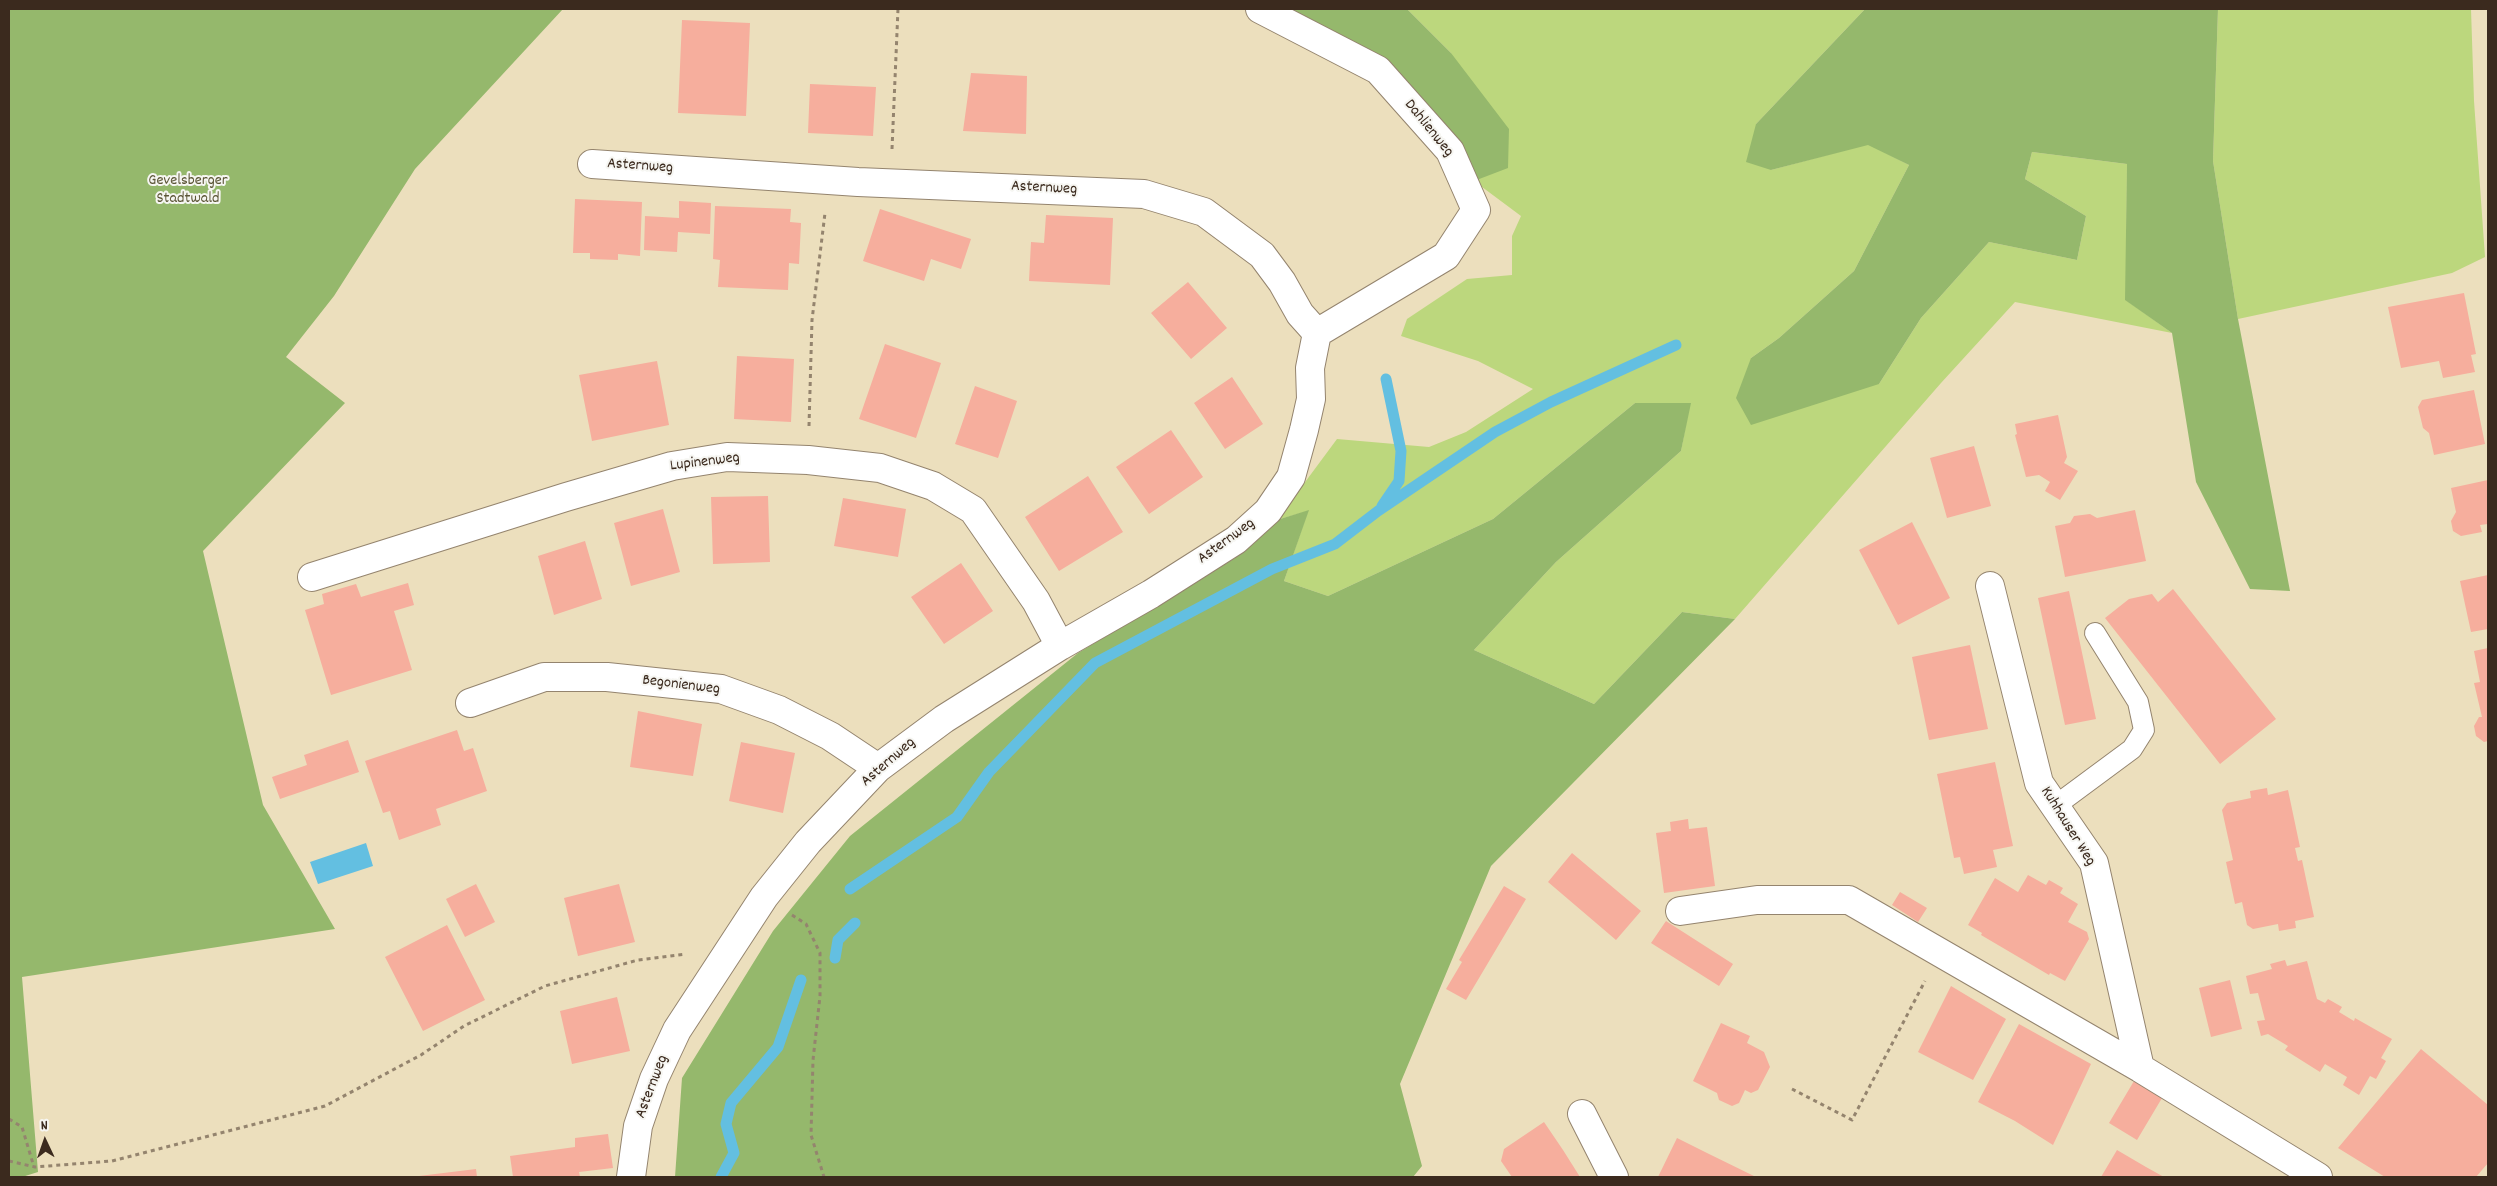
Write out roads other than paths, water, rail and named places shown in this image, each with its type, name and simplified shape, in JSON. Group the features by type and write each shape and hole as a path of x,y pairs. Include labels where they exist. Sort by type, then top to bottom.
{"street":[{"name":"Dahlienweg","path":"1260,9 1378,70 1450,151 1476,210 1446,256 1317,333"},
{"name":"Asternweg","path":"592,164 829,180 1144,194 1204,212 1262,255 1282,282 1300,314 1317,333 1310,368 1311,399 1304,430 1291,477 1268,511 1236,540 1151,594 1060,646 944,719 878,768 808,842 764,897 715,968 676,1030 654,1079 638,1126 631,1177"},
{"name":"Lupinenweg","path":"312,577 566,497 672,466 727,458 808,460 880,468 933,486 973,510 1027,586 1060,646"},
{"name":"Kuhhauser Weg","path":"1990,586 2039,783 2094,862 2140,1068"},
{"name":"Begonienweg","path":"470,703 544,677 606,676 721,689 779,710 830,736 878,768"},
{"path":"1680,911 1757,900 1849,900 2140,1068 2318,1177"},
{"path":"1582,1114 1614,1177"}],"lane":[{"path":"2055,806 2132,749 2144,730 2138,702 2095,633"}],"water":[{"path":"366,843 373,866 318,884 310,862"}],"waterway":[{"path":"850,889 957,817 989,772 1095,663 1272,569 1335,544 1378,511 1495,432 1551,402 1676,345"},
{"path":"1382,506 1399,481 1401,451 1386,379"},
{"path":"835,958 838,940 855,923"},
{"path":"721,1177 734,1153 726,1124 731,1103 778,1047 801,980"}],"park label":[{"name":"Gevelsberger Stadtwald","path":"188,191"}]}
